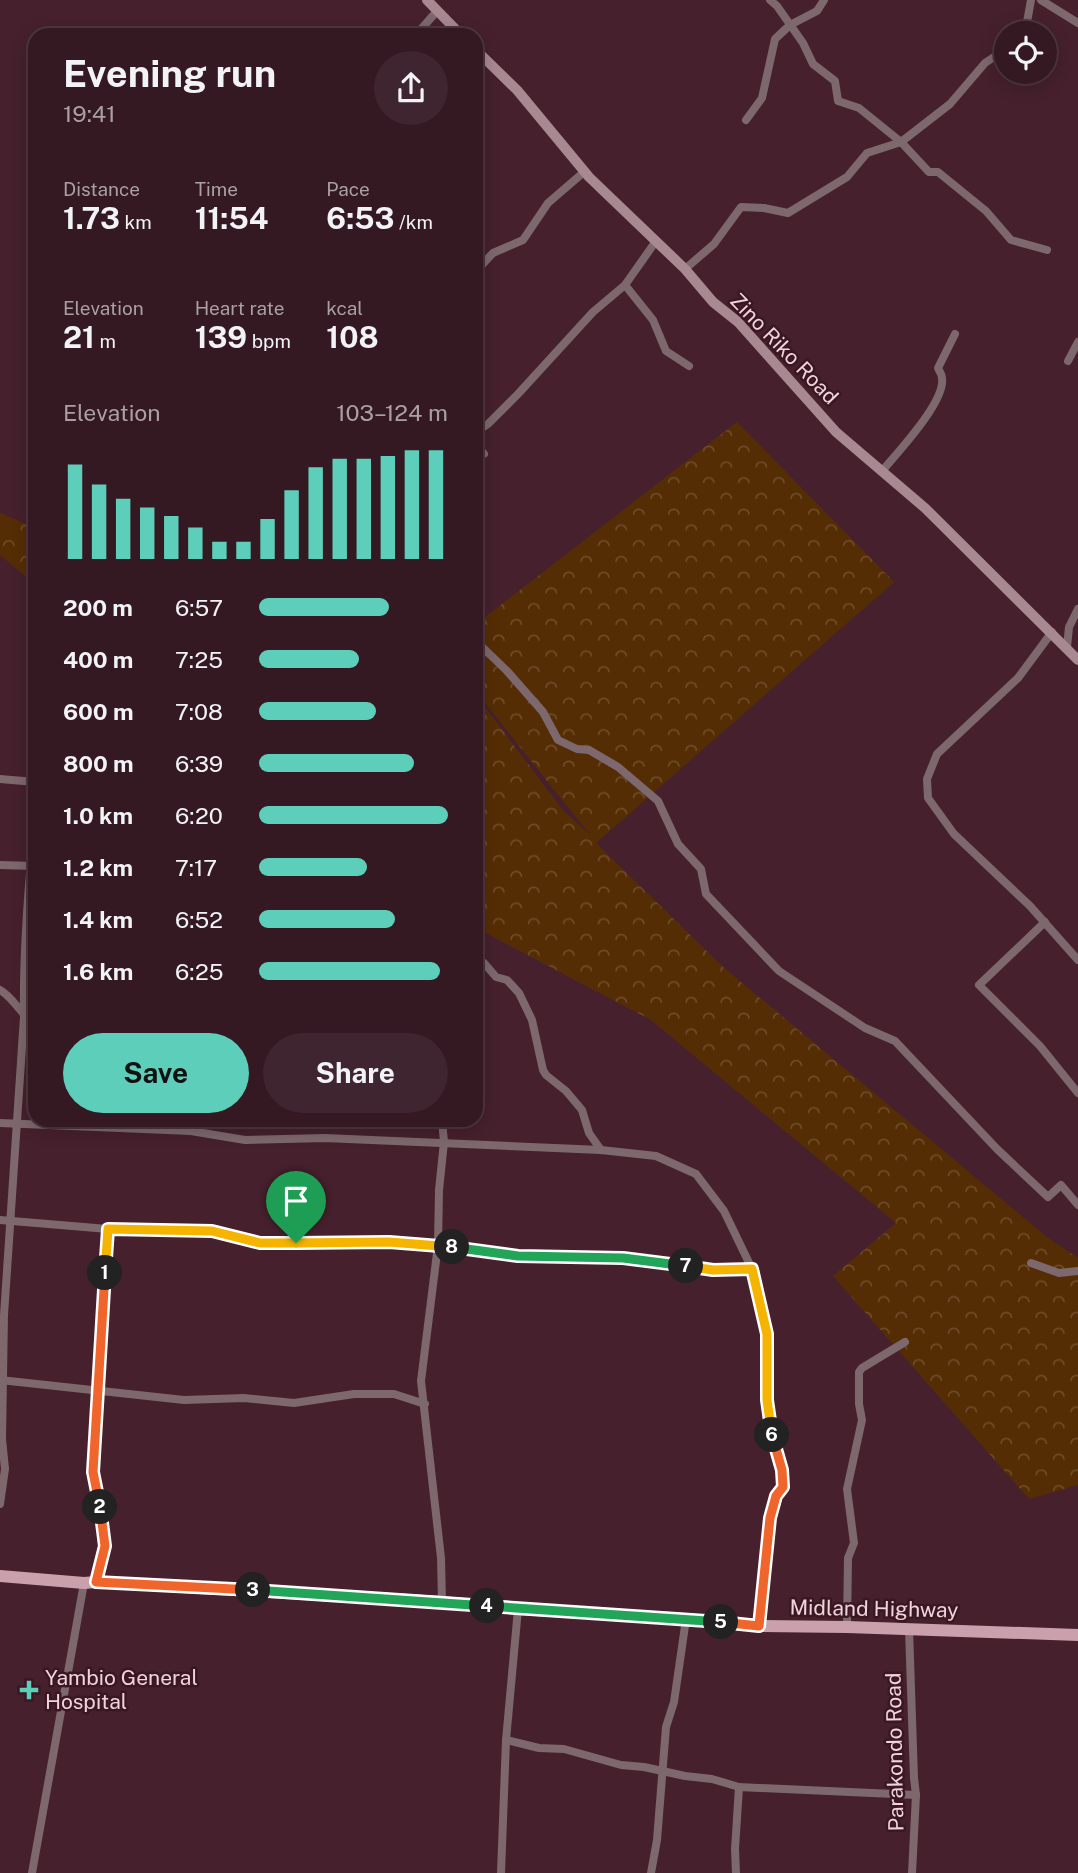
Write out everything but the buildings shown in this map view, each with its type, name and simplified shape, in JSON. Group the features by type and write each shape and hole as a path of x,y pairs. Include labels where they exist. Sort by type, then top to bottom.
{"main road":[{"name":"Midland Highway","path":"0,1576 442,1602 759,1626 1078,1635"}],"street":[{"path":"427,0 454,28"},
{"path":"770,0 790,25 813,64 835,81 838,101 859,108 901,142 929,172 938,172 986,211 1011,240 1047,250"},
{"path":"746,120 762,98 775,38 790,25 817,11 824,0"},
{"path":"1027,21 1031,0"},
{"path":"1041,0 1078,23"},
{"path":"422,28 437,11"},
{"name":"Zino Riko Road","path":"483,57 517,90 584,172 685,269 713,302 738,322 836,432 925,508 1078,660"},
{"path":"685,269 714,244 741,207 788,213 841,182 867,153 901,142 950,104 985,63 994,57"},
{"path":"483,264 493,253 523,240 548,203 584,172"},
{"path":"483,427 518,394 593,312 625,285 656,241"},
{"path":"625,285 653,320 666,351 689,366"},
{"path":"883,470 918,430 941,392 942,378 938,368 956,334"},
{"path":"1068,362 1078,342"},
{"path":"1067,647 1069,626 1078,609"},
{"path":"1052,632 1018,678 937,754 927,779 928,798 954,834 1045,922 1078,960"},
{"path":"483,648 543,712 558,740 577,749 589,750 618,767 658,800 678,844 701,869 706,894 779,971 865,1028 895,1041 997,1149 1048,1197 1061,1185 1078,1205"},
{"path":"0,779 28,781"},
{"path":"0,865 28,866"},
{"path":"1045,922 979,985 1040,1046 1078,1093"},
{"path":"0,1504 5,1469 1,1402 4,1315 28,924"},
{"path":"483,963 496,977 507,980 519,993 532,1020 546,1076 566,1091 582,1110 589,1133 601,1150"},
{"path":"0,990 28,1020"},
{"path":"0,1123 28,1125"},
{"path":"75,1127 191,1131 245,1140 325,1138 601,1150 656,1156 696,1174 724,1211 752,1269 767,1334 768,1419 782,1470 783,1487 776,1496 770,1518 759,1626"},
{"path":"191,1131 192,1127"},
{"path":"442,1602 441,1558 421,1381 438,1245 443,1127"},
{"path":"0,1220 108,1229 212,1231 260,1243 389,1242 438,1245 518,1256 623,1258 713,1270 752,1269"},
{"path":"32,1873 90,1583 105,1546 93,1472 108,1229"},
{"path":"1031,1263 1059,1273 1078,1270"},
{"path":"847,1627 848,1558 854,1543 847,1489 862,1420 859,1373 862,1368 905,1342"},
{"path":"2,1380 184,1401 244,1398 294,1403 354,1394 394,1394 425,1404"},
{"path":"501,1873 506,1740 518,1609"},
{"path":"651,1873 657,1840 666,1727 674,1702 686,1619"},
{"name":"Parakondo Road","path":"909,1629 916,1795 912,1873"},
{"path":"506,1740 539,1748 565,1749 621,1765 712,1779 739,1787 916,1795"},
{"path":"736,1873 739,1787"}],"green space":[{"path":"737,422 894,582 596,843 723,967 1048,1238 1078,1258 1078,1485 1029,1499 833,1276 896,1223 651,1020 483,932 483,704 562,809 591,836 483,701 483,619"},
{"path":"0,513 28,525 28,578 0,555"}],"place":[{"name":"Yambio General Hospital","path":"29,1690"}],"route":[{"path":"108,1229 212,1231 260,1243 296,1243 389,1242 438,1245 518,1256 623,1258 713,1270 752,1269 767,1334 768,1419 782,1470 783,1487 776,1496 770,1518 759,1626 442,1602 96,1582 105,1546 93,1472 108,1229"}]}
